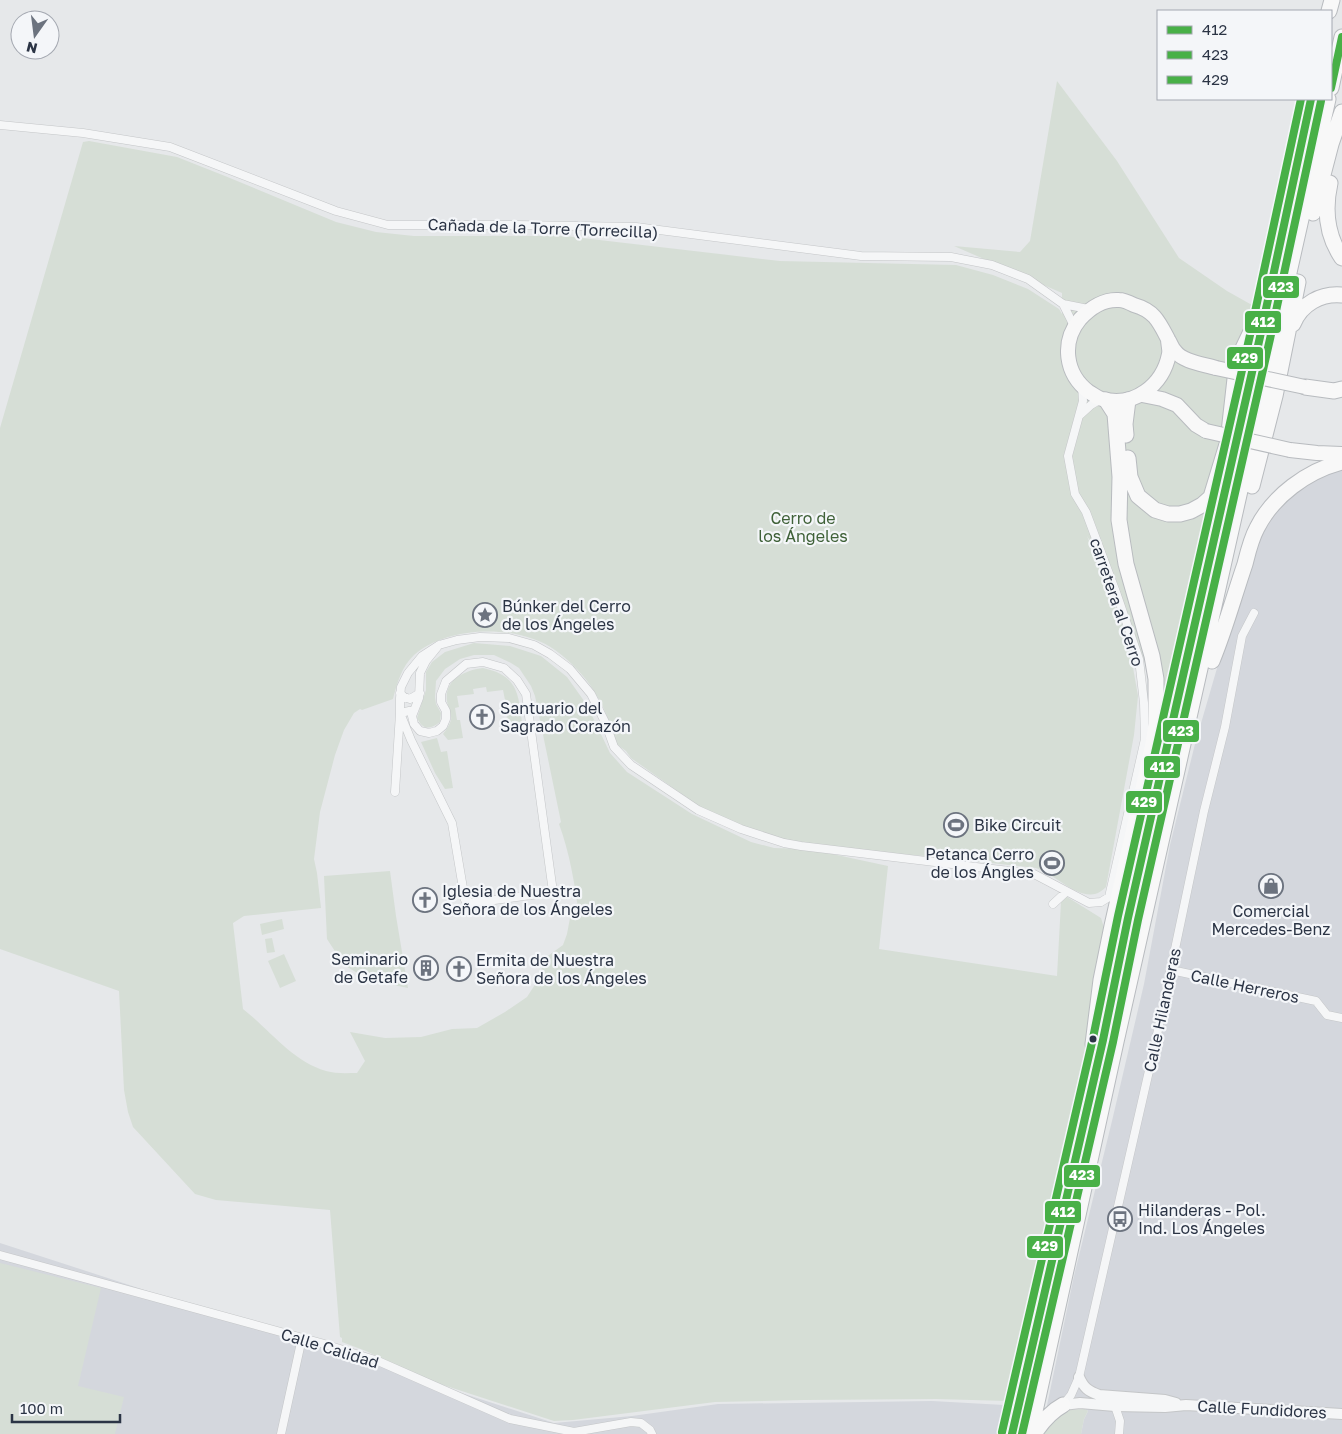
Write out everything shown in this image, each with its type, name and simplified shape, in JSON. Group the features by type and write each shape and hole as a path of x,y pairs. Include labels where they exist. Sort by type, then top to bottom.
{"highway":[{"path":"1332,83 1342,37"},
{"path":"1012,1434 1103,1040 1128,918 1260,337 1311,100"},
{"path":"1032,1434 1328,100"},
{"path":"1168,814 1183,784 1250,495 1276,396 1310,228 1331,144 1342,112"},
{"path":"1342,120 1327,197 1327,220 1334,247 1342,258"},
{"path":"1168,339 1169,354 1160,379 1150,389 1135,397 1125,424 1130,477 1138,496 1155,510 1168,514 1186,512 1202,505 1211,497 1228,441 1237,361 1257,319 1284,199 1299,152"},
{"path":"1288,338 1295,318 1306,305 1322,296 1342,295"},
{"path":"1082,1130 1084,1092 1094,1038 1101,980 1153,744 1156,724 1156,679 1152,656 1126,564 1119,520 1120,476 1115,414 1103,400 1082,386 1073,375 1068,355 1068,344 1074,326 1088,309 1103,302 1120,300 1146,308 1157,319 1175,352 1183,358 1216,368 1342,395"},
{"path":"1305,388 1334,391 1342,389"},
{"path":"1103,400 1135,397 1162,399 1177,405 1196,425 1206,431 1290,450 1342,454"},
{"path":"1212,661 1222,638 1256,529 1266,512 1280,497 1314,472 1342,462"},
{"path":"1032,1434 1045,1418 1063,1405"}],"street":[{"name":"Cañada de la Torre (Torrecilla)","path":"0,125 83,133 170,148 336,211 388,225 636,227 861,256 951,257 992,265 1028,279 1063,304 1088,309"},
{"path":"1063,304 1074,326"},
{"path":"1080,415 1083,400 1082,386"},
{"path":"1080,415 1091,405 1103,400"},
{"name":"carretera al Cerro","path":"439,645 456,640 480,637 509,638 534,645 550,654 570,670 591,694 605,722 614,747 631,765 698,810 741,829 784,843 801,846 1034,874 1089,903 1101,902 1109,897 1145,739 1144,703 1139,659 1086,512 1075,494 1068,456 1080,415"},
{"name":"Calle Hilanderas","path":"1063,1405 1071,1395 1079,1377 1171,970 1204,811 1225,727 1242,636 1254,613"},
{"path":"400,713 411,740 452,823 465,900 472,903 553,892 526,694 517,680 504,668 483,662 466,664 446,681 441,694 441,702 446,711 446,719 442,726 437,731 429,733 420,731 414,724 412,716 420,693 420,673 426,661 439,645"},
{"path":"395,792 401,687 408,673 422,656 439,645"},
{"path":"400,693 410,699 420,693"},
{"path":"400,713 414,710"},
{"path":"1053,904 1066,892"},
{"name":"Calle Herreros","path":"1171,970 1316,1001 1327,1015 1342,1018"},
{"name":"Calle Calidad","path":"0,1255 302,1338 378,1361 510,1419 574,1433 631,1422 641,1423 652,1434"},
{"path":"281,1434 302,1338"},
{"name":"Calle Fundidores","path":"1079,1377 1083,1387 1089,1391 1117,1401"},
{"name":"Calle Fundidores","path":"1063,1405 1165,1400 1182,1405 1342,1414"},
{"path":"1117,1401 1120,1434"}],"shaded area":[{"path":"1342,469 1342,1434 1081,1434 1088,1411 1085,1409 1046,1410 1074,1276 1144,984 1170,845 1195,744 1233,613 1257,543 1272,514 1303,483"},
{"path":"0,1243 554,1423 632,1416 718,1404 932,1401 1004,1405 998,1434 0,1434"}],"green space":[{"name":"Cerro de los Ángeles","path":"1057,81 1117,161 1179,258 1227,291 1252,305 1164,716 1119,590 1087,536 1128,639 1138,696 1134,735 1106,887 1096,894 1088,894 1073,889 1036,868 937,857 801,846 751,830 700,807 631,758 626,751 616,744 607,716 594,691 577,669 555,650 523,636 504,632 484,632 464,633 428,645 414,655 406,664 398,681 393,699 362,710 360,709 354,713 344,730 335,755 320,812 314,859 321,908 244,916 233,923 243,1009 292,1053 302,1060 326,1071 357,1073 365,1061 350,1032 385,1038 421,1037 452,1029 477,1028 527,997 538,980 545,958 563,945 570,918 579,916 572,870 559,824 561,822 535,696 519,668 494,655 474,655 460,659 445,669 436,681 435,697 436,704 441,713 440,722 427,728 417,718 426,690 426,672 432,662 445,652 474,643 510,646 541,656 567,677 587,705 610,753 627,772 692,814 751,842 774,848 809,849 888,866 879,949 1057,976 1061,902 1064,895 1101,918 1105,931 1077,1120 1008,1401 936,1399 715,1402 554,1421 428,1380 342,1342 340,1337 330,1210 216,1200 195,1194 133,1127 124,1090 119,991 0,949 0,428 83,142 89,141 177,157 336,222 376,232 414,236 565,236 780,261 956,265 993,275 1028,289 1059,309 1062,314 1062,293 954,246 1020,252 1030,241"},
{"path":"483,668 505,676 511,682 518,698 523,729 509,731 507,714 510,714 508,700 505,700 503,690 487,692 486,687 473,689 474,694 457,696 459,707 455,708 457,720 460,720 463,738 448,740 443,734 451,720 447,701 449,687 457,677 469,671"},
{"path":"437,738 441,752 447,751 453,788 445,789 435,773 421,742"},
{"path":"390,871 408,988 369,980 344,965 327,939 324,876"},
{"path":"282,919 284,929 262,935 260,924"},
{"path":"272,938 275,952 267,953 265,939"},
{"path":"284,954 296,981 280,988 268,961"},
{"path":"0,1263 101,1288 78,1386 124,1397 115,1434 0,1434"},
{"path":"1085,1409 1088,1411 1081,1434 1041,1434 1043,1426 1065,1410"}],"transit line":[{"name":"412","path":"1332,83 1342,37"},
{"name":"429","path":"1002,1432 1093,1038 1118,916 1250,335 1301,100"},
{"name":"412","path":"1012,1434 1103,1040 1128,918 1260,337 1311,100"},
{"name":"423","path":"1022,1434 1113,1042 1138,920 1270,339 1321,101"}],"place":[{"name":"Búnker del Cerro de los Ángeles","path":"485,615"},
{"name":"Santuario del Sagrado Corazón","path":"482,717"},
{"name":"Bike Circuit","path":"956,825"},
{"name":"Petanca Cerro de los Ángles","path":"1052,863"},
{"name":"Comercial Mercedes-Benz","path":"1271,886"},
{"name":"Iglesia de Nuestra Señora de los Ángeles","path":"425,900"},
{"name":"Seminario de Getafe","path":"426,968"},
{"name":"Ermita de Nuestra Señora de los Ángeles","path":"459,969"},
{"name":"Hilanderas - Pol. Ind. Los Ángeles","path":"1120,1219"}]}
